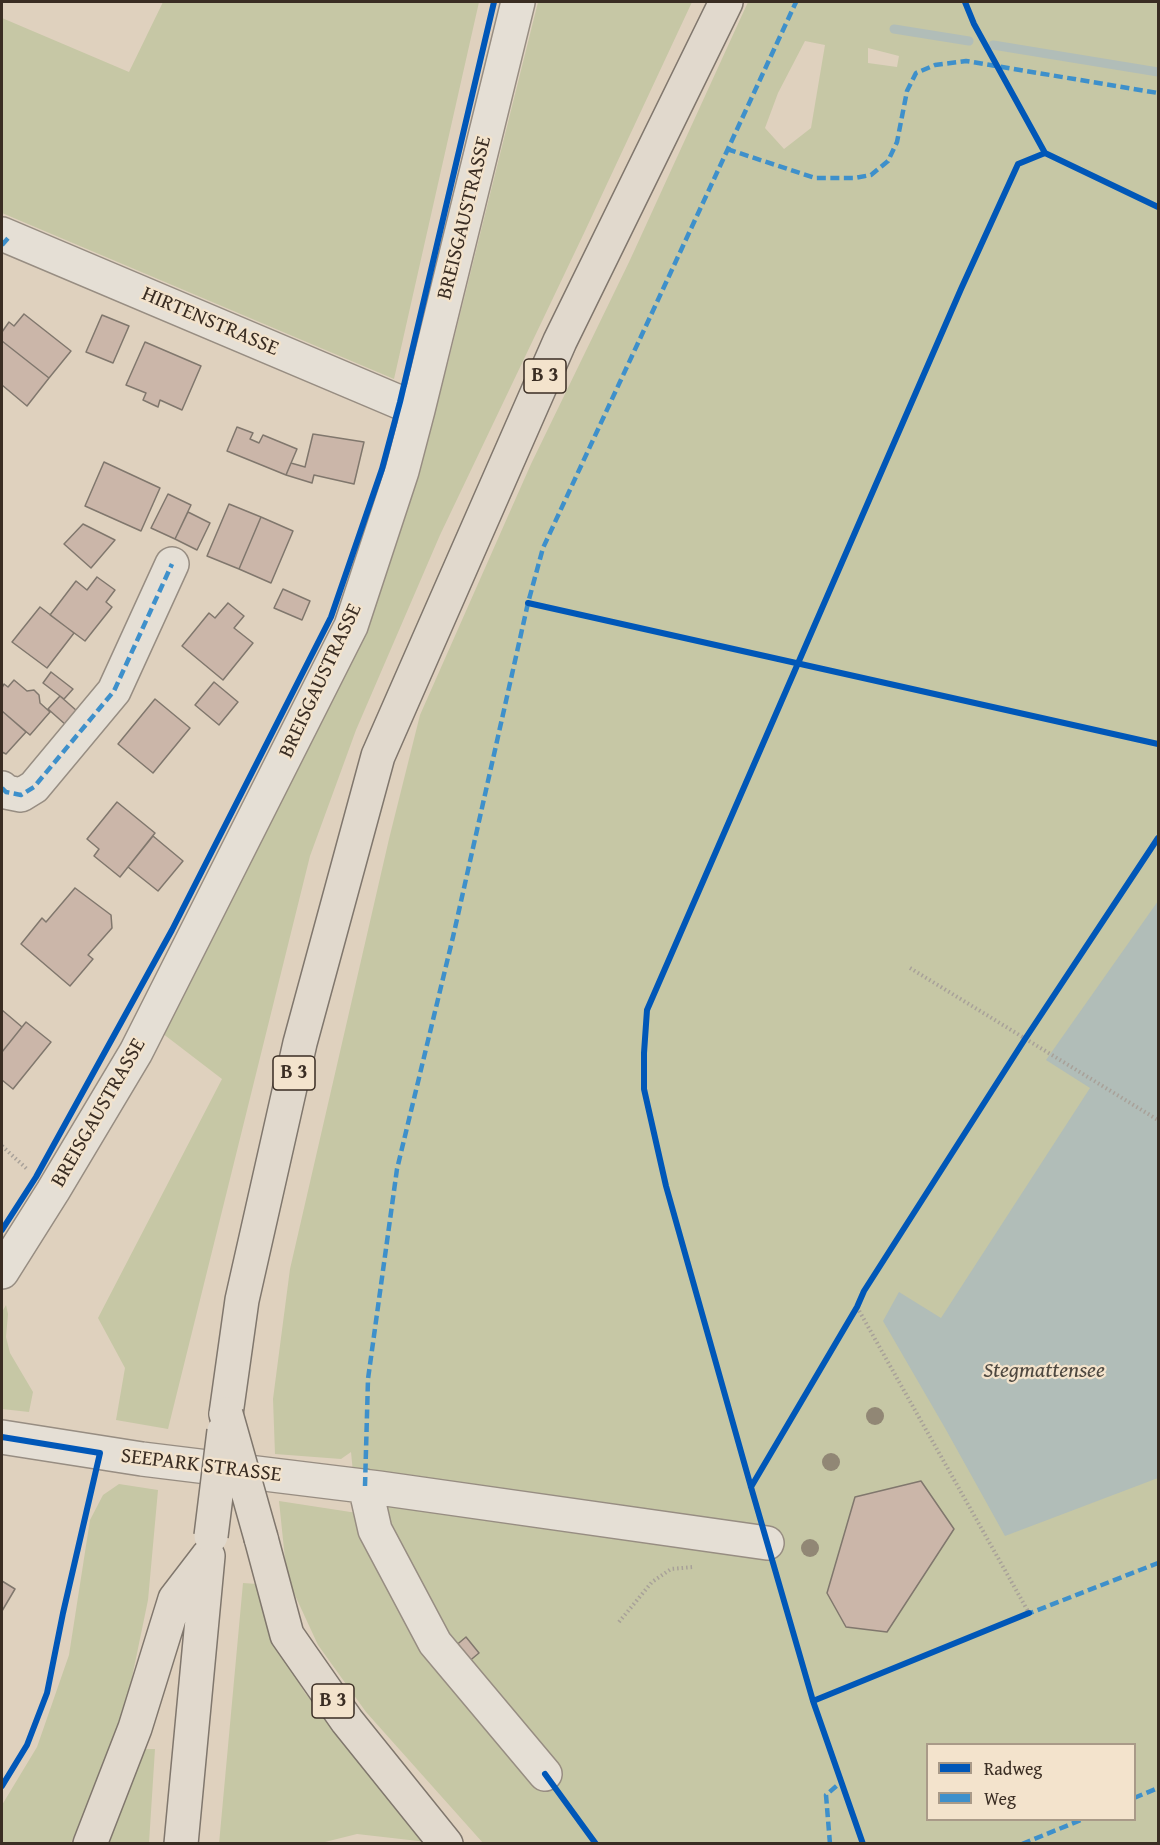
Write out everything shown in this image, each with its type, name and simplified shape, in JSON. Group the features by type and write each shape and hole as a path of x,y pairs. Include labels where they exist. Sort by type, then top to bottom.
{"main road":[{"name":"B 3","path":"181,1844 210,1546 242,1300 300,1043 378,756 560,341 726,2"},
{"name":"B 3","path":"228,1404 287,1635 347,1721 446,1844"},
{"path":"90,1844 135,1728 175,1599 210,1546"}],"street":[{"name":"BREISGAUSTRASSE","path":"2,1272 136,1052 351,626 402,471 518,2"},
{"name":"HIRTENSTRASSE","path":"4,238 418,410"},
{"path":"2,788 6,792 21,795 34,787 114,691 172,564"},
{"name":"SEEPARK STRASSE","path":"2,1437 142,1459 365,1486 767,1543"},
{"path":"365,1486 375,1530 435,1642 545,1774"}],"path":[{"path":"910,968 1158,1120"},
{"path":"857,1307 1029,1613"},
{"path":"619,1622 652,1582 671,1569 701,1565"}],"green space":[{"path":"163,2 479,2 394,379 2,213 2,18 129,72"},
{"path":"538,2 692,2 440,535 356,730 310,856 168,1429 116,1420 125,1368 98,1318 222,1079 162,1033 362,629 448,363"},
{"path":"748,2 1158,2 1158,1843 483,1843 366,1712 318,1645 287,1578 279,1501 357,1513 351,1452 341,1459 275,1454 273,1399 290,1269 389,839 420,715 531,464 630,260","holes":["805,41 825,45 811,128 784,149 765,128 778,93","868,48 899,56 897,67 868,63"]},
{"path":"6,1305 8,1314 6,1337 10,1353 33,1392 29,1412 2,1409 2,1312"},
{"path":"119,1484 158,1490 148,1600 123,1721 95,1795 71,1843 2,1843 2,1805 37,1747 69,1655 90,1520 103,1495"},
{"path":"243,1583 257,1584 271,1635 305,1693 427,1842 357,1834 321,1843 219,1844"},
{"path":"145,1749 155,1749 149,1843 107,1844"}],"water":[{"name":"Stegmattensee","path":"1158,901 1158,1478 1005,1536 883,1321 899,1292 941,1318 1090,1088 1046,1060"}],"building":[{"path":"24,314 71,351 49,378 2,341 2,332 9,322 14,326"},
{"path":"102,315 129,326 113,363 86,352"},
{"path":"2,341 49,378 27,406 2,385"},
{"path":"145,342 201,366 182,410 160,400 158,407 143,400 146,393 126,385"},
{"path":"237,427 253,433 250,439 259,443 263,435 297,449 286,475 227,451"},
{"path":"313,434 364,442 354,484 314,475 312,483 286,475 291,463 305,467"},
{"path":"104,462 160,488 141,531 85,506"},
{"path":"168,494 191,505 175,539 151,528"},
{"path":"229,504 261,517 239,569 207,556"},
{"path":"188,512 210,523 197,550 175,539"},
{"path":"261,517 293,531 271,583 239,569"},
{"path":"83,524 115,540 91,568 64,544"},
{"path":"97,577 115,590 106,602 112,607 85,641 50,615 76,581 87,590"},
{"path":"283,589 310,601 302,620 274,608"},
{"path":"228,603 244,616 234,628 253,643 223,680 182,646 209,613 215,618"},
{"path":"40,607 74,633 47,668 12,642"},
{"path":"51,672 73,689 64,699 43,683"},
{"path":"14,680 27,691 34,690 39,695 40,703 50,712 30,735 2,711 2,688 4,684 8,687"},
{"path":"214,682 238,702 219,725 195,705"},
{"path":"60,696 77,711 66,725 48,709"},
{"path":"155,699 190,728 153,773 118,744"},
{"path":"2,711 26,732 6,754 2,752"},
{"path":"117,802 155,833 120,877 94,856 99,849 87,839"},
{"path":"153,836 183,861 158,891 128,867"},
{"path":"75,888 111,915 112,928 88,955 93,959 70,986 21,944 42,918 46,922"},
{"path":"2,1010 22,1027 2,1052"},
{"path":"26,1022 51,1042 13,1089 2,1080 2,1052"},
{"path":"921,1481 954,1529 887,1632 846,1627 827,1593 855,1497"},
{"path":"2,1581 15,1589 2,1611"},
{"path":"466,1637 479,1653 467,1663 454,1647"}],"waterway":[{"path":"894,29 969,41"},
{"path":"993,45 1158,72"}],"marked path":[{"path":"365,1486 368,1379 397,1169 453,937 528,603 543,548 796,2"},
{"path":"727,149 815,178 855,178 871,175 888,161 897,142 907,91 916,73 935,65 966,61 1158,93"},
{"path":"2,245 9,237"},
{"path":"2,788 6,792 21,795 34,787 114,691 172,564"},
{"path":"1025,1615 1158,1563"},
{"path":"830,1844 826,1795 841,1782"},
{"path":"1136,1797 1158,1788"},
{"path":"1022,1844 1079,1821"}],"cycle path":[{"path":"2,1230 36,1177 172,930 331,617 382,469 400,402 494,2"},
{"path":"965,2 974,24 1045,153 1158,207"},
{"path":"863,1844 813,1701 666,1186 644,1089 647,1010 961,289 1018,164 1045,153"},
{"path":"528,603 1158,744"},
{"path":"751,1487 857,1307 864,1291 1025,1039 1158,838"},
{"path":"2,1437 100,1453 47,1693 27,1745 2,1786"},
{"path":"813,1701 1029,1613"},
{"path":"545,1774 596,1844"}]}
